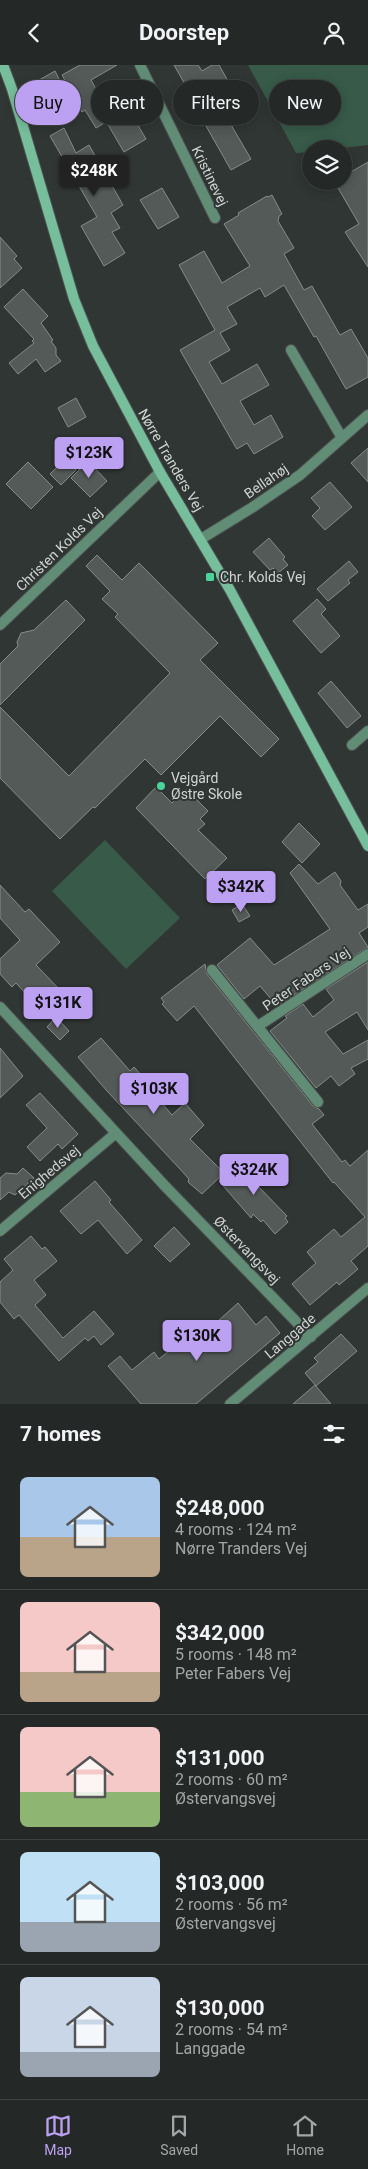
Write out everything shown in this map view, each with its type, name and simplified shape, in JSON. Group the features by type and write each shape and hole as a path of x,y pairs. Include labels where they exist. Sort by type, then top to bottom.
{"street":[{"name":"Nørre Tranders Vej","path":"3,65 12,89 74,299 92,346 160,472 201,539 368,846"},
{"name":"Kristinevej","path":"140,65 215,218"},
{"path":"291,350 342,438"},
{"name":"Bellahøj","path":"201,539 300,475 368,415"},
{"name":"Christen Kolds Vej","path":"0,625 160,472"},
{"path":"352,745 368,731"},
{"name":"Peter Fabers Vej","path":"258,1026 368,954"},
{"name":"Peter Fabers Vej","path":"212,969 318,1102"},
{"name":"Østervangsvej","path":"0,1007 116,1133 311,1337"},
{"name":"Enighedsvej","path":"0,1231 116,1133"},
{"name":"Langgade","path":"230,1404 368,1288"}],"green space":[{"path":"248,65 368,65 368,145 352,147 352,140 302,140 302,153 296,153 281,125 341,125 341,80 269,80 269,104 259,85 259,80 256,80"},
{"path":"105,840 180,918 126,969 52,891"}],"building":[{"path":"80,65 117,65 91,80 91,120 85,110 82,112 81,110 81,80 65,80 62,75"},
{"path":"174,65 198,65 202,71 212,65 219,65 227,80 182,80"},
{"path":"55,71 60,80 39,80"},
{"path":"108,125 138,125 146,139 124,152"},
{"path":"231,125 251,159 231,170 206,126"},
{"path":"64,128 76,153 89,145 123,205 111,213 120,228 112,232 125,253 104,266 81,226 97,217 50,136"},
{"path":"368,162 368,267 345,232 359,224 339,190 352,190 352,171"},
{"path":"162,188 179,217 158,229 140,200"},
{"path":"272,195 282,214 279,216 278,221 294,248 284,254 304,290 312,286 340,335 351,329 368,358 368,377 346,389 284,285 265,297 260,288 227,307 237,324 220,333 230,350 209,362 222,384 257,364 269,385 240,401 254,425 271,415 283,437 254,454 247,443 237,449 180,350 215,330 179,265 204,251 222,283 250,266 224,224 239,215 238,213"},
{"path":"0,237 17,256 14,259 22,268 0,288"},
{"path":"23,289 48,316 41,323 53,340 51,341 56,348 56,355 61,361 45,372 36,359 18,374 9,363 34,343 32,341 34,339 4,307"},
{"path":"76,398 86,417 68,427 58,408"},
{"path":"368,448 368,482 351,463"},
{"path":"65,459 76,470 61,485 50,474"},
{"path":"88,461 107,481 90,497 71,478"},
{"path":"28,462 53,487 31,509 6,484"},
{"path":"330,482 352,507 325,530 312,516 320,508 311,498"},
{"path":"269,538 285,557 283,559 288,565 278,573 273,568 270,570 253,552"},
{"path":"97,555 122,580 139,563 218,643 200,660 279,739 261,757 220,716 161,775 145,759 60,839 0,778 0,707 69,776 170,673 115,617 118,614 102,599 110,591 86,566"},
{"path":"349,561 358,572 348,580 350,583 328,601 317,589"},
{"path":"317,599 326,609 321,614 340,636 321,653 293,621"},
{"path":"66,600 85,620 0,705 0,664 18,646 17,642 21,633 34,630"},
{"path":"331,681 361,716 347,728 318,693"},
{"path":"156,787 172,803 186,789 208,811 200,819 205,824 198,830 227,858 205,879 136,808"},
{"path":"299,823 320,844 302,863 282,842"},
{"path":"299,864 318,884 335,872 341,881 340,885 358,910 368,904 368,927 359,933 368,947 277,1006 260,986 244,999 217,965 250,938 274,965 330,929 290,873"},
{"path":"0,885 25,912 29,909 60,942 36,965 58,988 38,1007 16,983 12,987 0,974 0,959 20,940 0,918"},
{"path":"242,904 250,916 239,922 232,910"},
{"path":"368,962 368,1030 357,1012 325,1032 343,1054 368,1040 368,1059 351,1068 355,1074 339,1086 331,1076 316,1088 270,1031 287,1018 285,1016 303,1004 313,1017 334,1000 326,989"},
{"path":"205,964 207,974 313,1106 324,1115 312,1124 342,1162 345,1160 350,1166 368,1150 368,1246 351,1261 358,1269 339,1285 337,1282 310,1305 292,1284 316,1263 307,1252 334,1229 341,1237 365,1217 333,1183 194,1006 177,1021 162,1004 164,1002 161,998"},
{"path":"56,1017 69,1031 60,1040 47,1027"},
{"path":"101,1038 130,1071 134,1067 172,1115 185,1103 204,1125 190,1139 224,1173 202,1194 188,1182 189,1179 78,1057"},
{"path":"0,1048 23,1076 0,1098"},
{"path":"40,1093 78,1134 62,1149 58,1144 40,1161 27,1147 47,1128 26,1105"},
{"path":"252,1160 265,1174 255,1183 287,1216 285,1218 288,1222 275,1234 263,1220 261,1222 253,1214 251,1218 219,1181 230,1170 238,1173"},
{"path":"23,1168 34,1178 15,1195 9,1192 0,1200 0,1178 6,1173 17,1174"},
{"path":"95,1181 111,1200 109,1202 142,1240 127,1254 98,1220 81,1234 60,1211"},
{"path":"174,1227 190,1244 170,1262 154,1246"},
{"path":"31,1236 42,1249 45,1247 57,1261 34,1280 46,1295 35,1305 63,1338 94,1311 114,1334 101,1345 94,1336 88,1341 85,1338 59,1361 19,1315 14,1319 0,1302 0,1282 13,1270 4,1259"},
{"path":"238,1303 256,1325 266,1316 280,1333 196,1404 141,1404 108,1366 120,1356 132,1370 154,1352 159,1359 180,1342 187,1349"},
{"path":"341,1334 357,1351 316,1386 305,1373 318,1362 314,1358"},
{"path":"315,1385 331,1404 293,1404"}],"place":[{"name":"Chr. Kolds Vej","path":"210,577"},
{"name":"Vejgård Østre Skole","path":"161,786"}]}
